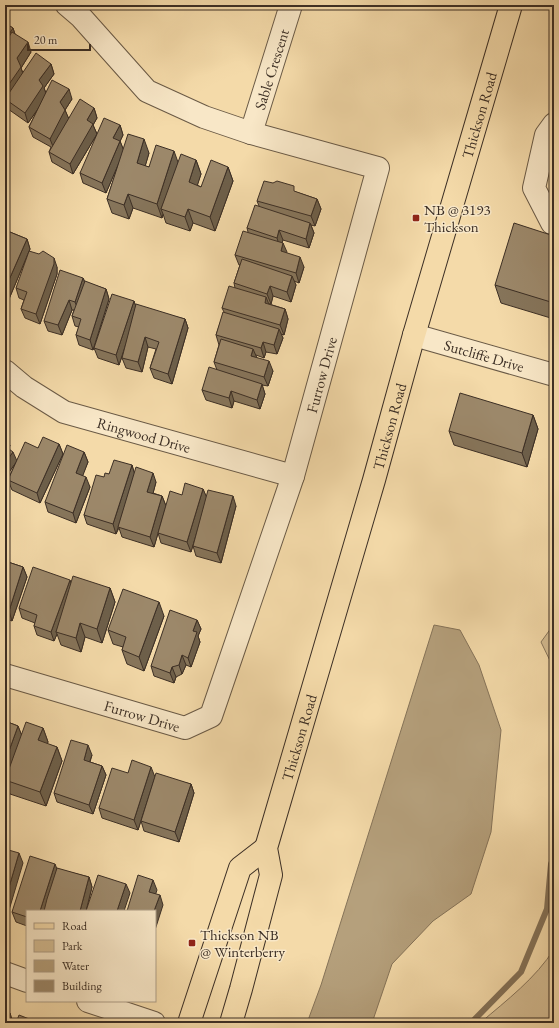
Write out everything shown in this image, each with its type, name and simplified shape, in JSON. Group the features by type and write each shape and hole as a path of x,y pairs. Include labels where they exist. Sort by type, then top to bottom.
{"main road":[{"name":"Thickson Road","path":"231,1023 271,874 266,848 511,5"},
{"path":"189,1023 240,868 266,848"}],"street":[{"name":"Furrow Drive","path":"5,675 184,728 211,716 293,476 378,168 251,133 204,117 147,91 81,17 67,5"},
{"name":"Sable Crescent","path":"251,133 291,5"},
{"path":"554,124 546,135 534,188 552,223 554,223"},
{"name":"Sutcliffe Drive","path":"414,335 554,375"},
{"name":"Ringwood Drive","path":"5,371 24,387 64,412 293,476"},
{"path":"5,973 26,981"},
{"path":"91,1002 154,1023"}],"green space":[{"path":"554,624 554,669 541,642"},
{"path":"554,949 554,1023 480,1023 511,997 539,970"}],"water":[{"path":"434,625 460,630 479,665 501,730 491,832 471,894 433,921 392,964 372,1023 307,1023 321,985"}],"building":[{"path":"5,23 13,28 5,40"},
{"path":"12,32 28,42 17,58 21,67 5,90 5,43"},
{"path":"36,53 51,64 39,80 43,86 25,113 5,99"},
{"path":"52,80 69,89 60,102 65,110 50,139 29,127"},
{"path":"80,99 94,108 87,120 93,124 70,164 49,152"},
{"path":"104,118 120,125 113,138 120,141 102,183 80,173"},
{"path":"128,134 144,139 137,163 149,167 156,145 174,151 157,204 128,194 124,205 107,199"},
{"path":"181,154 196,160 189,182 201,187 211,160 228,167 210,217 188,209 185,217 161,209"},
{"path":"264,181 273,183 277,181 294,186 294,191 317,199 311,216 257,201"},
{"path":"255,205 310,223 306,239 279,230 277,238 247,228"},
{"path":"514,223 554,236 554,303 495,285"},
{"path":"5,230 27,239 5,289"},
{"path":"243,231 283,243 281,251 300,257 296,273 235,255"},
{"path":"29,251 39,254 43,251 54,258 54,264 36,314 21,309 27,292 16,288"},
{"path":"242,259 292,276 287,292 270,286 267,294 234,283"},
{"path":"60,270 83,278 75,302 69,300 58,325 44,321"},
{"path":"85,281 106,289 90,340 76,335 81,319 72,316"},
{"path":"229,286 266,297 265,303 285,309 280,325 222,308"},
{"path":"112,294 134,301 116,355 94,348"},
{"path":"136,304 185,319 168,374 150,368 159,342 145,337 138,362 122,358"},
{"path":"223,312 279,329 274,345 263,342 261,348 216,335"},
{"path":"221,339 253,349 251,356 269,361 264,377 214,362"},
{"path":"209,367 262,384 257,400 231,391 229,398 202,390"},
{"path":"460,393 533,415 522,453 449,431"},
{"path":"43,437 59,444 37,493 8,480 25,442 38,448"},
{"path":"67,445 84,452 76,473 86,477 73,513 45,502"},
{"path":"5,446 13,452 5,463"},
{"path":"114,460 132,465 113,524 84,515 96,475 104,477 105,473 109,474"},
{"path":"136,467 153,473 147,492 162,496 150,537 118,527"},
{"path":"185,483 203,489 187,542 158,533 170,491 182,495"},
{"path":"208,490 233,496 217,553 193,546"},
{"path":"5,561 23,567 9,611 5,610"},
{"path":"33,567 70,580 51,632 34,626 37,615 19,608"},
{"path":"73,576 110,588 97,629 80,623 76,638 56,632"},
{"path":"123,589 159,602 139,657 122,650 126,637 108,630"},
{"path":"170,610 197,620 193,631 197,632 188,658 182,655 179,665 172,667 170,673 151,666"},
{"path":"5,721 18,726 5,762"},
{"path":"26,722 43,728 38,740 57,747 40,792 5,780"},
{"path":"71,740 88,745 84,760 102,766 89,805 54,793"},
{"path":"132,760 151,767 134,820 99,808 112,768 128,773"},
{"path":"156,773 191,784 175,832 141,821"},
{"path":"5,849 19,853 5,901"},
{"path":"30,856 55,864 40,910 26,910 26,917 12,912"},
{"path":"57,868 89,877 80,910 44,910"},
{"path":"98,875 126,884 117,910 86,910"},
{"path":"138,875 153,880 149,892 160,895 154,910 127,910"},
{"path":"5,1011 10,1013 6,1023 5,1023"},
{"path":"19,1015 37,1022 37,1023 16,1023"}],"waterway":[{"path":"471,1023 521,972 547,909 551,864 554,857"}],"place":[{"name":"NB @ 3193 Thickson","path":"416,218"},
{"name":"Thickson NB @ Winterberry","path":"192,943"}]}
